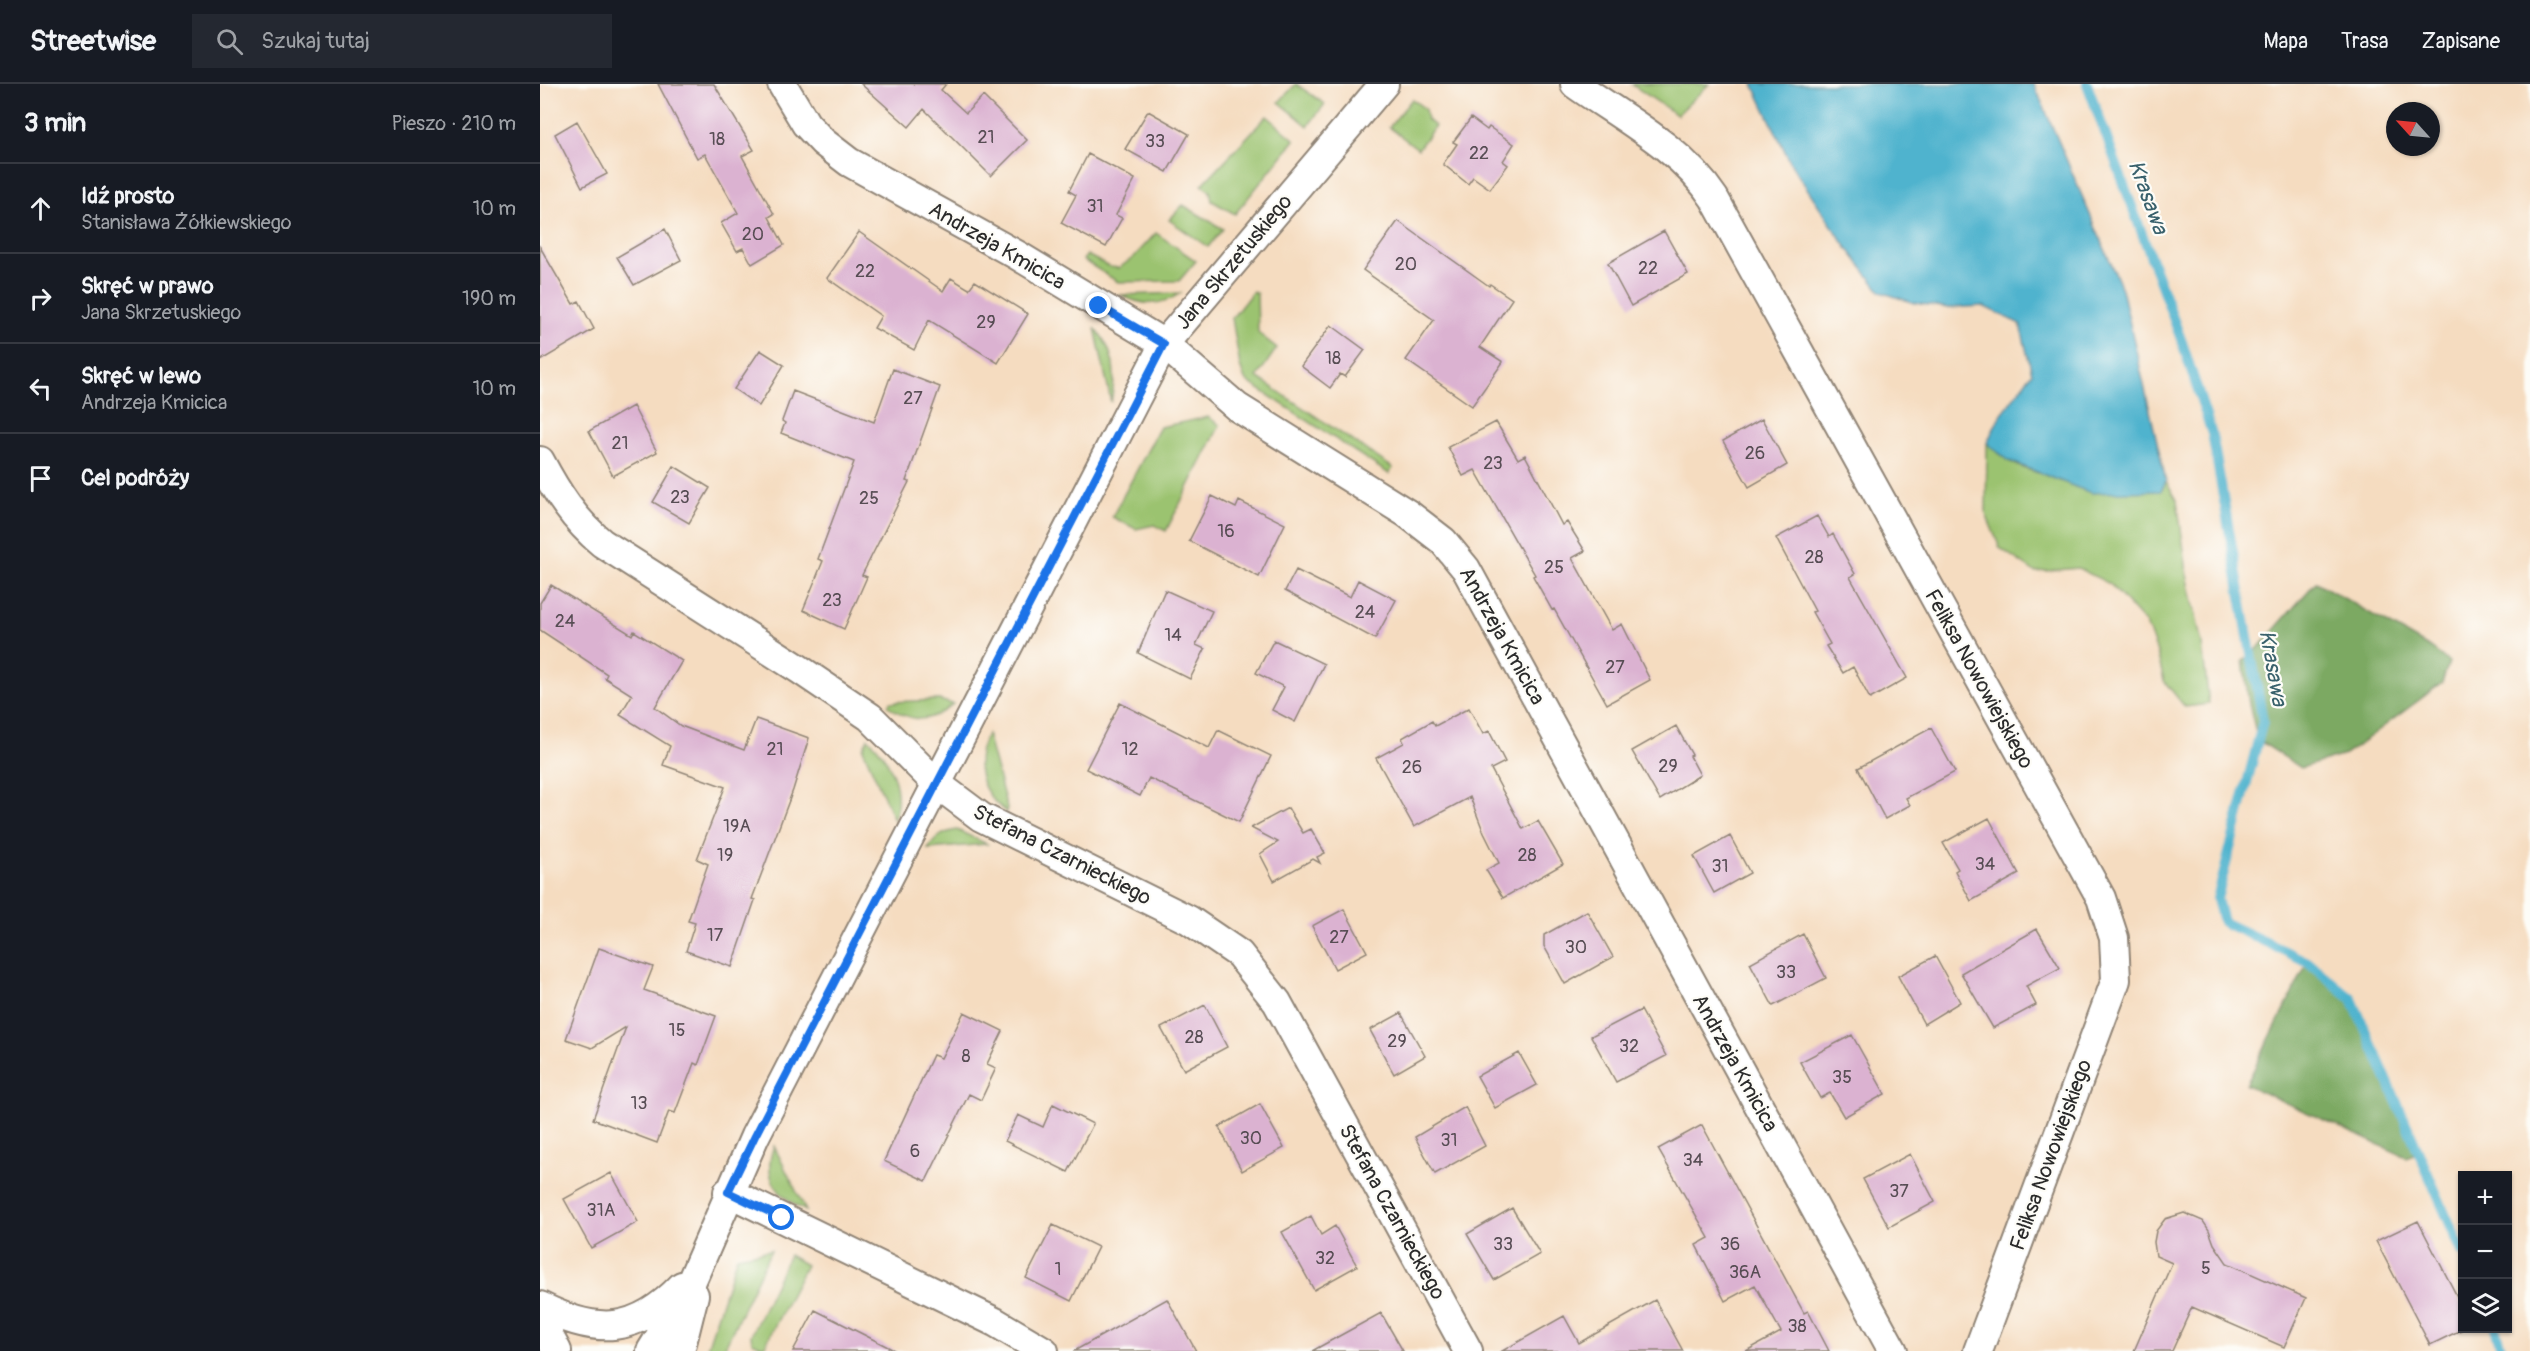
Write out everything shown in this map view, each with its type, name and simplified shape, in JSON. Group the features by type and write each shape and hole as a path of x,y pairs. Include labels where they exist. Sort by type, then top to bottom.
{"street":[{"name":"Andrzeja Kmicica","path":"782,84 806,124 849,162 1017,255 1164,344 1237,407 1408,514 1443,541 1467,569 1893,1351"},
{"name":"Jana Skrzetuskiego","path":"651,1351 685,1296 702,1260 728,1192 1164,344 1215,287 1384,84"},
{"name":"Feliksa Nowowiejskiego","path":"1575,84 1680,158 1703,180 2101,898 2114,938 2116,981 1978,1351"},
{"name":"Stefana Czarnieckiego","path":"540,461 562,501 593,536 870,717 937,784 981,817 1189,920 1239,954 1277,1002 1468,1351"},
{"path":"728,1192 995,1322 1044,1351"},
{"name":"Jana Skrzetuskiego","path":"540,1306 565,1318 591,1326 614,1326 637,1321 661,1305 681,1287 702,1260"},
{"name":"Jana Skrzetuskiego","path":"680,1351 702,1260"},
{"path":"540,1320 557,1351"}],"green space":[{"path":"1296,84 1325,104 1308,126 1279,102"},
{"path":"1631,84 1709,84 1677,115"},
{"path":"1412,99 1425,109 1427,120 1435,126 1418,149 1389,127"},
{"path":"1267,116 1295,140 1235,214 1212,201 1210,191 1202,185"},
{"path":"1183,205 1223,229 1208,247 1169,220"},
{"path":"1156,233 1196,261 1179,281 1118,282 1083,260 1087,255 1110,267 1119,268 1134,257"},
{"path":"1253,291 1257,294 1258,333 1277,348 1257,377 1393,468 1389,474 1245,380 1240,366 1232,318"},
{"path":"1181,293 1158,303 1144,303 1121,295"},
{"path":"1095,328 1107,345 1113,363 1114,381 1111,402"},
{"path":"1208,417 1220,425 1166,531 1154,525 1136,529 1112,517 1160,427"},
{"path":"1987,443 2009,461 2023,468 2061,479 2105,487 2161,491 2166,481 2177,500 2188,579 2202,644 2209,704 2185,707 2164,681 2157,652 2146,624 2110,584 2078,568 2035,572 2000,548 1986,514"},
{"path":"2316,582 2432,649 2449,662 2442,683 2345,755 2301,768 2258,740 2249,705 2243,661 2251,656"},
{"path":"939,700 953,704 937,715 921,719 905,716 888,706 890,702"},
{"path":"987,734 1007,808 1006,812 990,796 981,777 980,756"},
{"path":"868,738 883,755 893,775 897,798 894,820 863,749"},
{"path":"957,830 987,844 928,849 940,836"},
{"path":"2308,962 2352,999 2419,1152 2406,1157 2246,1085"},
{"path":"774,1146 806,1211 788,1200 775,1186 770,1168"},
{"path":"771,1250 723,1351 706,1351 737,1256"},
{"path":"789,1255 806,1265 764,1347 752,1342 751,1335"}],"water":[{"path":"1753,84 2034,84 2122,289 2166,481 2161,491 2091,493 2009,461 1987,443 1999,418 2032,373 2020,324 1983,306 1949,308 1914,303 1881,292 1847,248 1792,166"}],"building":[{"path":"658,84 714,84 754,150 742,156 774,214 769,217 784,245 752,264 743,248 737,251 721,223 738,213 705,154 697,158"},
{"path":"861,84 946,84 941,90 966,113 983,96 1027,140 991,176 924,109 909,127"},
{"path":"1148,111 1189,134 1167,172 1125,149"},
{"path":"1471,118 1487,130 1489,127 1514,144 1503,161 1508,165 1490,189 1473,177 1468,184 1443,164 1457,144 1453,142"},
{"path":"577,121 607,174 582,187 555,134"},
{"path":"1088,154 1135,179 1116,215 1122,218 1106,247 1061,223 1076,195 1069,191"},
{"path":"1398,221 1489,286 1490,284 1512,299 1480,347 1503,362 1472,406 1406,360 1434,320 1363,270"},
{"path":"665,229 681,260 634,285 617,257"},
{"path":"1664,231 1688,274 1631,306 1608,263"},
{"path":"859,232 943,291 951,278 969,289 975,281 1028,314 998,363 929,320 914,350 874,328 881,316 827,278"},
{"path":"540,247 573,304 579,301 594,329 540,361"},
{"path":"1331,325 1365,350 1345,377 1340,374 1330,388 1301,366"},
{"path":"760,350 784,365 759,406 734,389"},
{"path":"893,369 940,387 906,481 909,482 862,575 867,577 844,629 803,610 823,561 818,559 854,462 781,433 785,423 782,421 793,391 874,422"},
{"path":"633,406 657,452 613,476 589,431"},
{"path":"1762,419 1787,465 1749,487 1723,441"},
{"path":"1496,422 1518,459 1525,455 1562,525 1567,522 1585,551 1572,558 1612,630 1622,624 1650,680 1607,704 1475,470 1463,476 1448,447"},
{"path":"674,466 710,488 689,523 653,502"},
{"path":"1212,496 1236,508 1239,501 1285,524 1259,577 1189,541"},
{"path":"1817,516 1829,537 1833,534 1855,574 1850,577 1907,678 1870,699 1853,667 1843,673 1826,646 1830,644 1812,612 1815,611 1776,538"},
{"path":"1296,570 1350,597 1358,580 1396,600 1375,639 1285,591"},
{"path":"551,585 632,635 634,631 682,661 655,707 681,726 744,750 756,719 809,738 793,790 752,899 755,900 732,967 686,951 695,923 688,921 708,864 697,859 725,787 663,765 670,746 620,715 632,695 605,678 607,674 540,630 540,603"},
{"path":"1165,590 1212,611 1196,645 1205,649 1190,679 1138,653"},
{"path":"1274,640 1324,664 1295,722 1272,710 1284,687 1256,673"},
{"path":"1120,703 1209,748 1218,730 1271,756 1239,822 1149,778 1140,796 1086,769"},
{"path":"1469,708 1483,734 1489,731 1505,762 1491,769 1523,829 1538,821 1563,864 1503,898 1486,870 1499,863 1470,797 1414,827 1376,758 1404,743 1402,738 1432,721 1435,726"},
{"path":"1676,726 1700,775 1660,800 1632,751"},
{"path":"1931,728 1955,772 1906,798 1910,805 1885,819 1858,768"},
{"path":"1288,808 1303,833 1311,829 1325,853 1317,857 1320,863 1313,859 1274,881 1260,854 1278,842 1251,828"},
{"path":"1989,818 2019,874 1971,901 1955,871 1958,869 1943,843"},
{"path":"1730,836 1750,873 1714,893 1694,856"},
{"path":"1344,909 1367,952 1335,969 1312,926"},
{"path":"1587,911 1613,957 1565,984 1544,946 1544,935"},
{"path":"2037,929 2060,968 2026,986 2036,1005 1993,1028 1961,973"},
{"path":"1803,934 1826,978 1773,1006 1750,963"},
{"path":"599,948 653,967 644,990 716,1016 698,1065 694,1063 675,1113 669,1111 657,1143 593,1119 626,1027 592,1048 566,1039"},
{"path":"1935,956 1960,1002 1924,1024 1898,976"},
{"path":"1205,1005 1227,1047 1184,1070 1161,1028"},
{"path":"1641,1010 1666,1056 1616,1082 1591,1036"},
{"path":"964,1012 1003,1031 987,1064 996,1068 981,1100 969,1094 926,1181 884,1161 933,1055 941,1058"},
{"path":"1401,1013 1425,1056 1394,1074 1370,1030"},
{"path":"1852,1035 1885,1094 1844,1117 1830,1093 1820,1098 1800,1062"},
{"path":"1519,1053 1537,1085 1495,1108 1477,1076"},
{"path":"1053,1104 1093,1124 1068,1172 1005,1141 1018,1115 1043,1127"},
{"path":"1260,1104 1284,1148 1242,1171 1219,1127"},
{"path":"1465,1107 1485,1146 1435,1174 1415,1137"},
{"path":"1702,1125 1804,1313 1808,1311 1829,1351 1746,1351 1781,1332 1755,1285 1725,1301 1696,1245 1709,1238 1658,1149"},
{"path":"1910,1154 1935,1202 1889,1227 1863,1179"},
{"path":"611,1173 638,1222 591,1248 564,1199"},
{"path":"1512,1208 1540,1254 1494,1280 1467,1234"},
{"path":"2184,1213 2203,1221 2214,1244 2227,1263 2306,1298 2284,1347 2192,1307 2172,1351 2134,1351 2172,1263 2156,1256 2154,1242 2156,1231 2165,1219"},
{"path":"1311,1216 1321,1235 1335,1226 1357,1266 1314,1290 1282,1232"},
{"path":"2418,1221 2458,1298 2458,1331 2430,1345 2376,1241"},
{"path":"1053,1225 1098,1247 1071,1301 1026,1278"},
{"path":"1167,1299 1196,1351 1074,1351"},
{"path":"1655,1300 1683,1351 1502,1351 1564,1316 1579,1343"},
{"path":"815,1310 896,1351 793,1351"},
{"path":"1381,1313 1403,1351 1312,1351"}],"waterway":[{"name":"Krasawa","path":"2087,84 2182,342 2212,434 2263,721 2217,899 2223,922 2308,962 2352,999 2458,1243"},
{"name":"Krasawa","path":"2497,1333 2502,1351"}],"route":[{"path":"782,1218 728,1192 1164,344 1099,306"}]}
